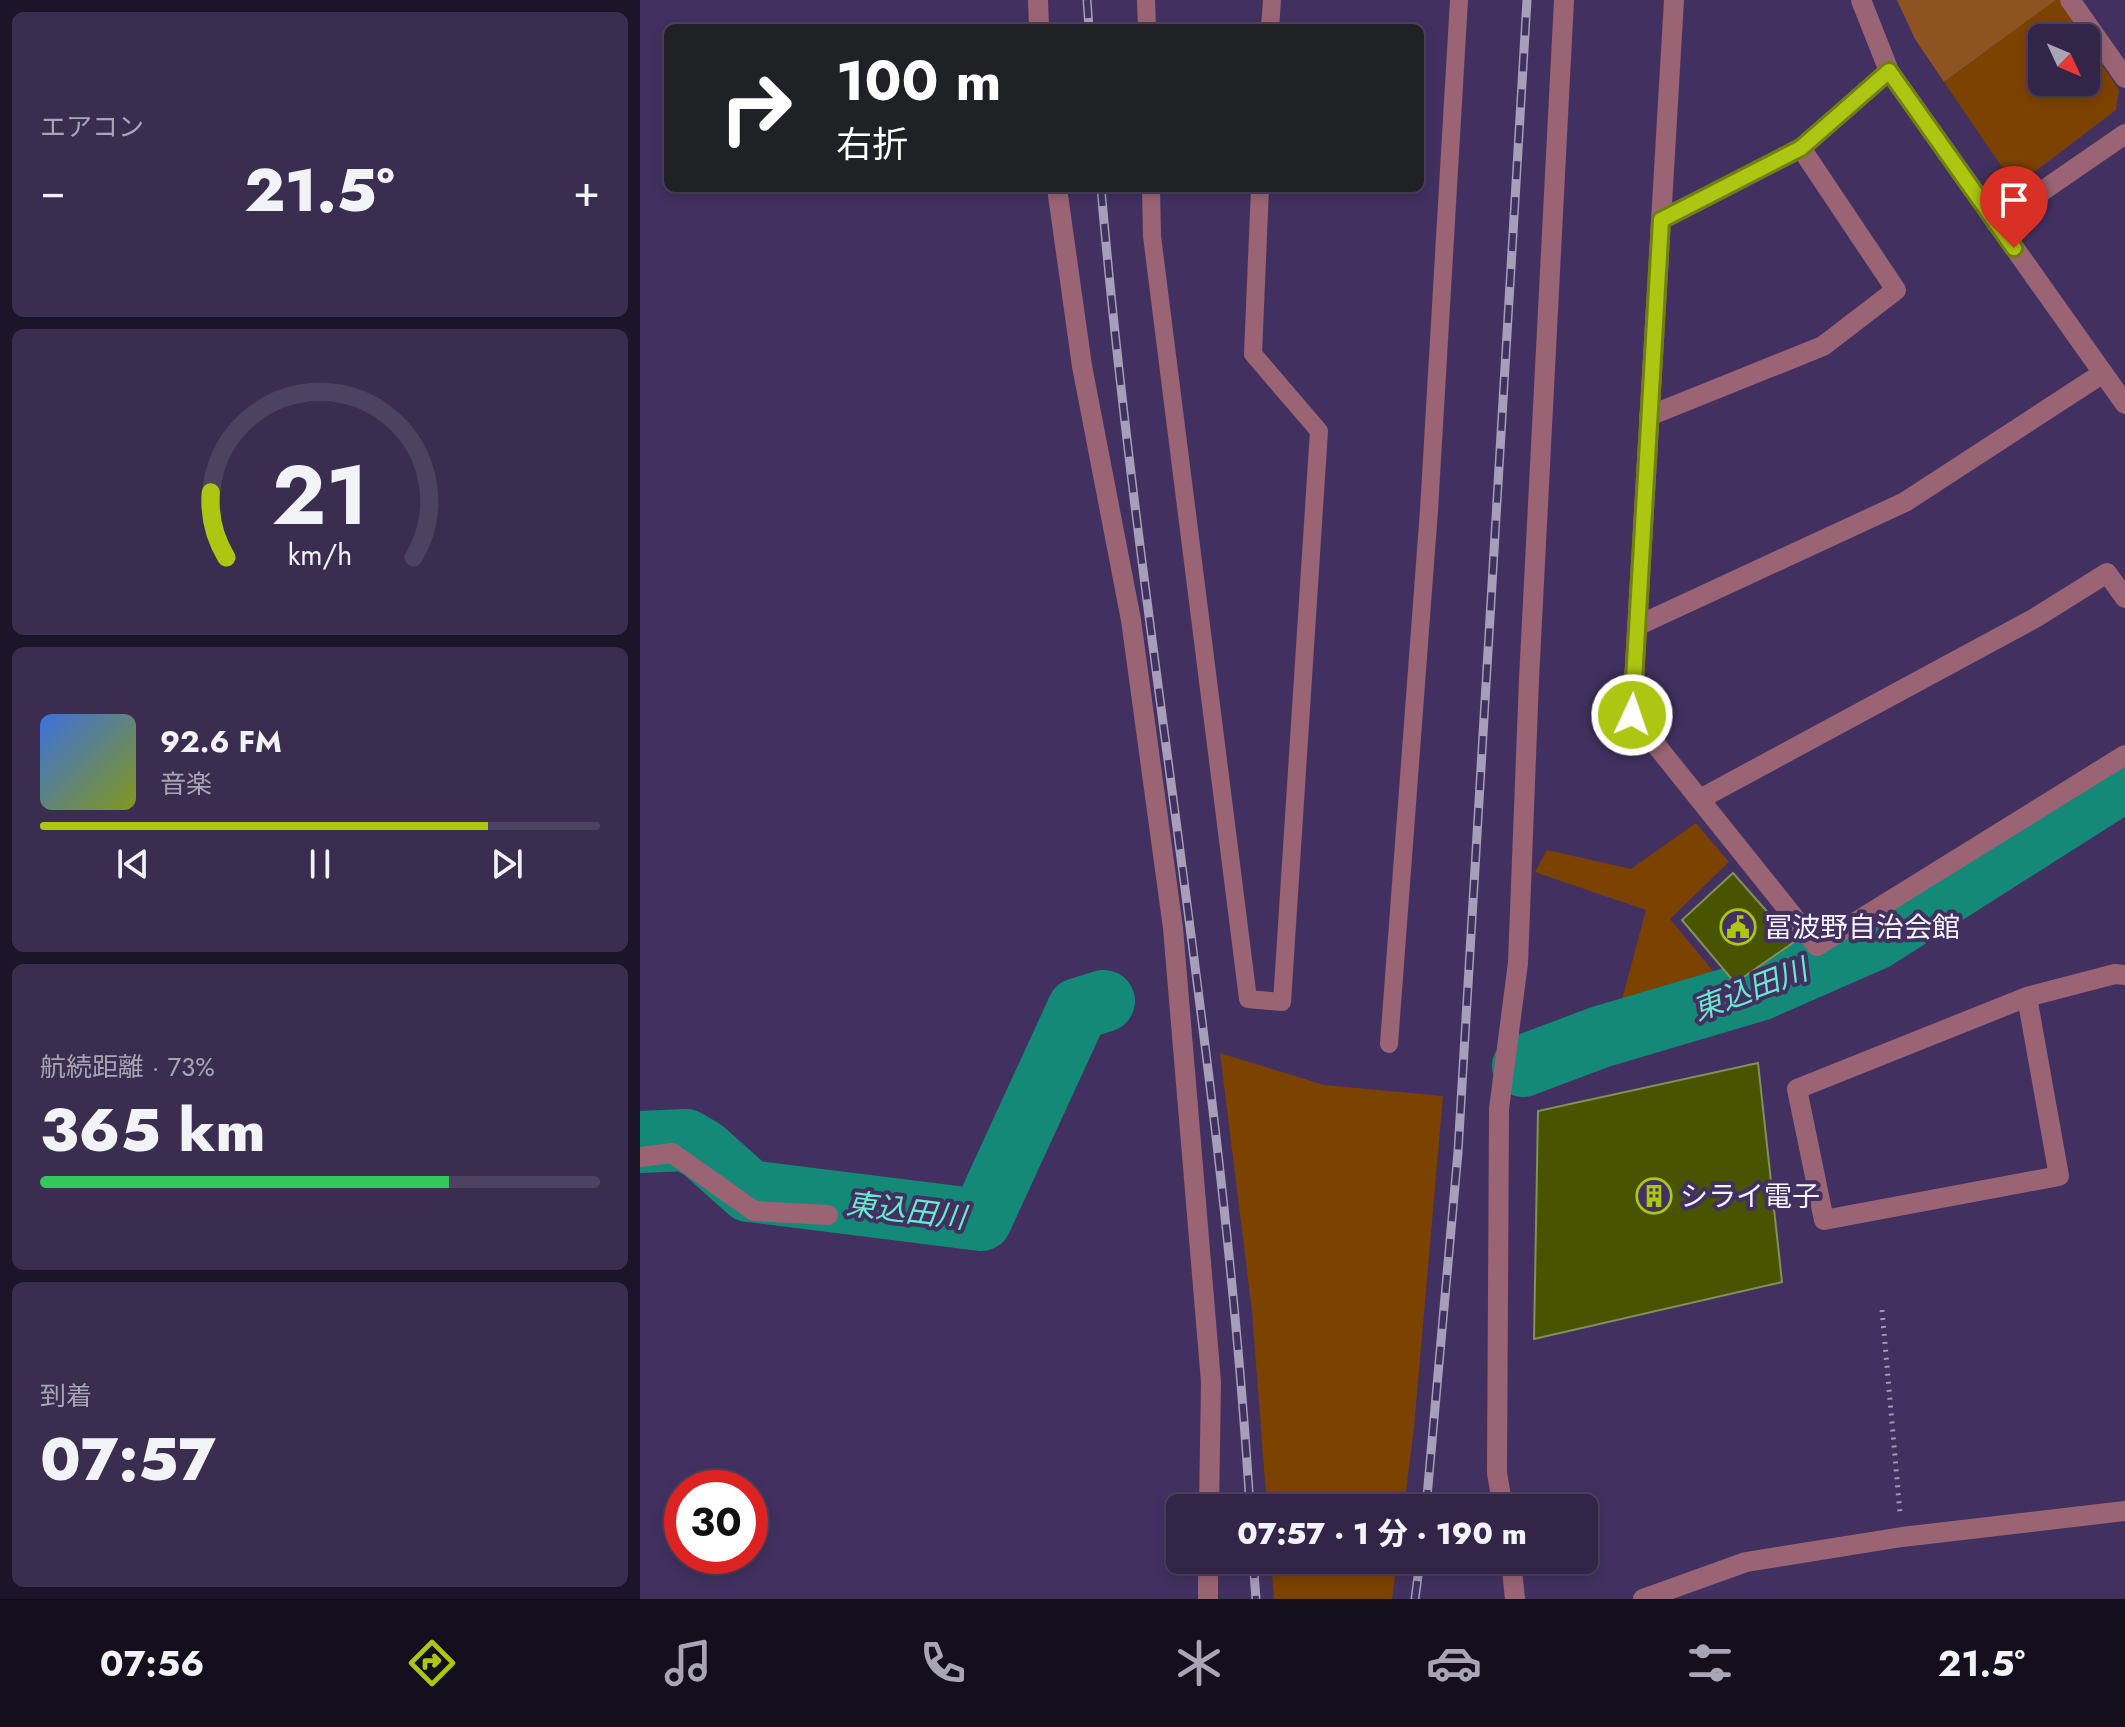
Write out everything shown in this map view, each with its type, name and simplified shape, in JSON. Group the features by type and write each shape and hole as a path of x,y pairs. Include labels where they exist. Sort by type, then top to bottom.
{"street":[{"path":"1038,0 1039,24"},
{"path":"1501,1494 1497,1473 1499,1109 1518,963 1529,679 1564,0"},
{"path":"1674,0 1632,715 1817,946 2125,755"},
{"path":"1861,0 1889,71 2125,404"},
{"path":"2070,0 2125,78"},
{"path":"1661,220 1801,148 1889,71"},
{"path":"1996,223 2125,134"},
{"path":"1649,416 1823,346 1896,290 1801,148"},
{"path":"1058,192 1082,366 1131,620 1173,928 1211,1382 1209,1494"},
{"path":"1637,626 1905,502 2103,373"},
{"path":"1700,799 2035,618 2107,573 2125,598"},
{"path":"2027,997 2059,1176 1824,1220 1797,1089 2027,997 2115,974 2125,975"},
{"path":"640,1157 672,1153 754,1211 828,1215"},
{"path":"1643,1599 1746,1562 1902,1537 2125,1511"},
{"path":"1208,1574 1208,1599"},
{"path":"1512,1574 1515,1599"}],"lane":[{"path":"1146,0 1147,24"},
{"path":"1270,24 1272,0"},
{"path":"1389,1044 1429,510 1459,0"},
{"path":"1151,192 1152,236 1248,999 1282,1002 1319,431 1253,354 1260,192"}],"path":[{"path":"1882,1310 1902,1537"}],"shaded area":[{"path":"1897,0 2056,0 1944,82 1915,39"},
{"path":"2060,0 2076,24 2028,24 2028,96 2100,96 2100,61 2119,90 2116,110 2029,176 2006,173 1944,82"},
{"path":"1696,823 1729,862 1670,919 1718,977 1619,1011 1646,910 1535,872 1547,850 1631,869"},
{"path":"1220,1053 1324,1085 1443,1096 1406,1494 1266,1494 1252,1311"},
{"path":"1272,1574 1395,1574 1392,1599 1274,1599"}],"building":[{"name":"冨波野自治会館","path":"1733,873 1794,942 1735,983 1682,920"},
{"name":"シライ電子","path":"1758,1063 1782,1282 1534,1339 1538,1111"}],"waterway":[{"name":"東込田川","path":"1523,1066 1600,1037 1759,990 1875,939 2125,780"},
{"name":"東込田川","path":"640,1142 686,1140 703,1150 749,1191 981,1220 1078,1009 1104,1001"}],"railway":[{"path":"1087,0 1089,24"},
{"path":"1427,1494 1458,1152 1527,0"},
{"path":"1101,192 1137,518 1221,1177 1249,1494"},
{"path":"1254,1574 1256,1599"},
{"path":"1415,1599 1418,1574"}],"place":[{"name":"冨波野自治会館","path":"1738,927"},
{"name":"シライ電子","path":"1654,1196"}],"route":[{"path":"1632,715 1661,220 1801,148 1889,71 2014,248"}]}
